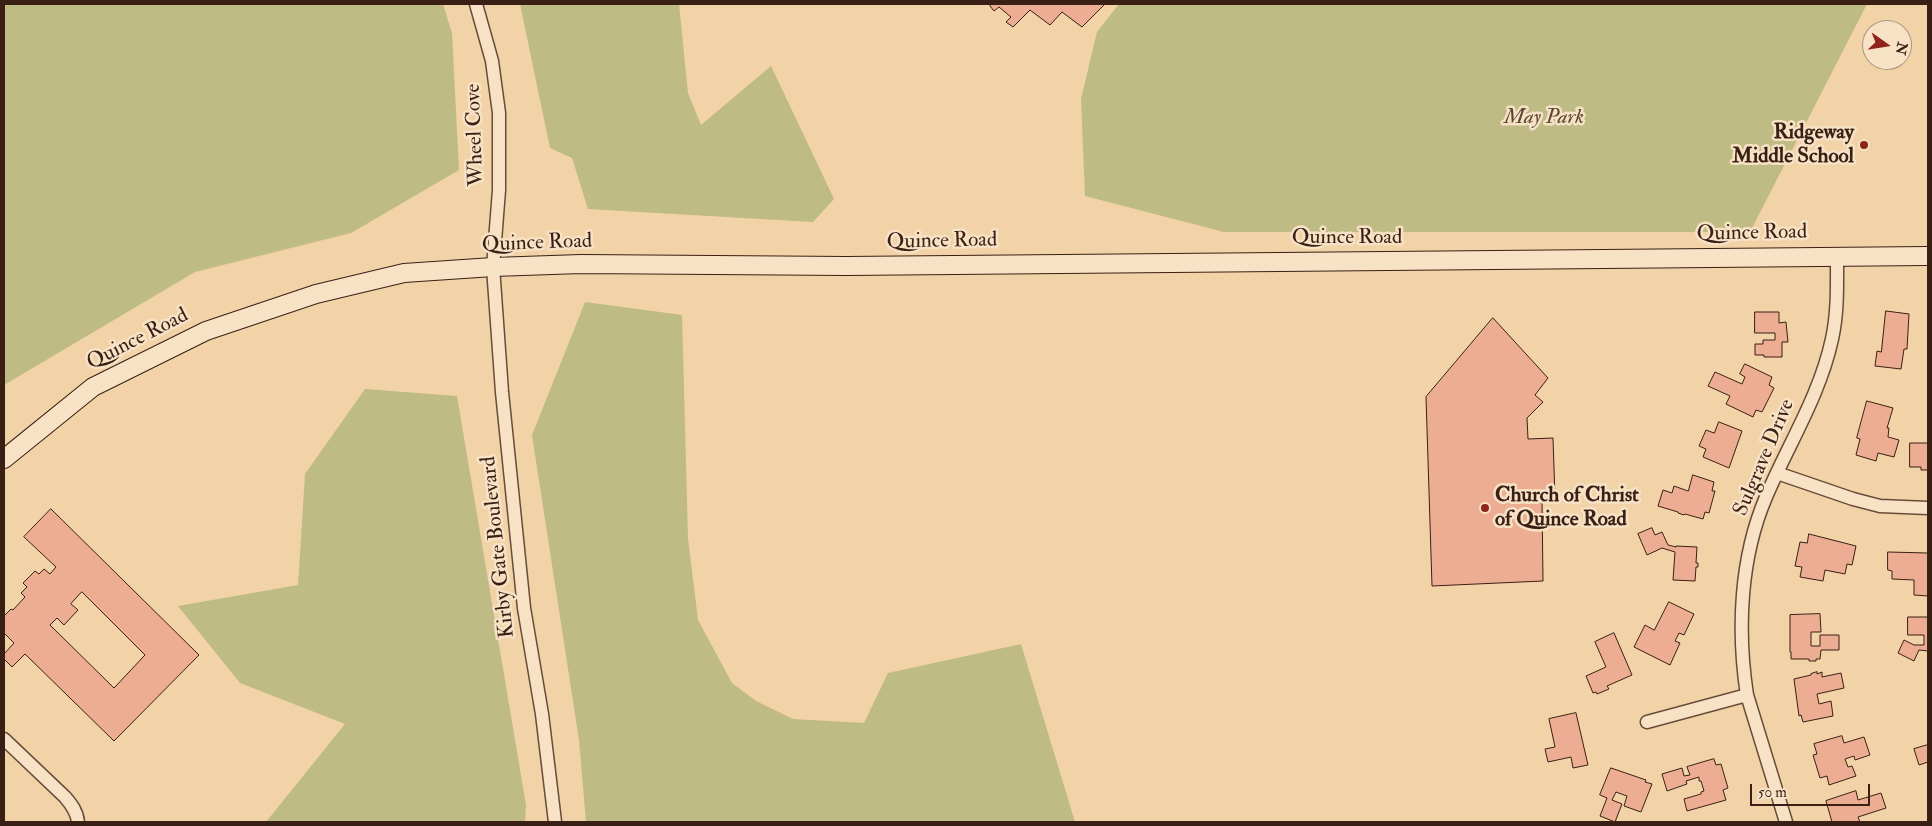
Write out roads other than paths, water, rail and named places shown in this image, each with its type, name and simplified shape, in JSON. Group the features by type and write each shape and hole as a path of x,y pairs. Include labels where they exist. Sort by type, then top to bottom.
{"main road":[{"name":"Quince Road","path":"4,459 93,387 206,331 316,294 404,273 581,264 846,266 1928,256"}],"street":[{"name":"Wheel Cove","path":"476,4 492,61 499,113 499,190 493,267"},
{"name":"Sulgrave Drive","path":"1786,822 1747,695 1742,623 1744,580 1758,522 1777,473 1800,427 1827,360 1835,316 1837,256"},
{"name":"Kirby Gate Boulevard","path":"493,267 502,392 524,608 542,714 555,822"},
{"path":"1777,473 1880,506 1928,508"},
{"path":"1646,722 1747,695"},
{"path":"4,739 65,797 72,805 78,822"}],"place":[{"name":"Ridgeway Middle School","path":"1864,145"},
{"name":"Church of Christ of Quince Road","path":"1485,508"}],"park label":[{"name":"May Park","path":"1544,118"}]}
